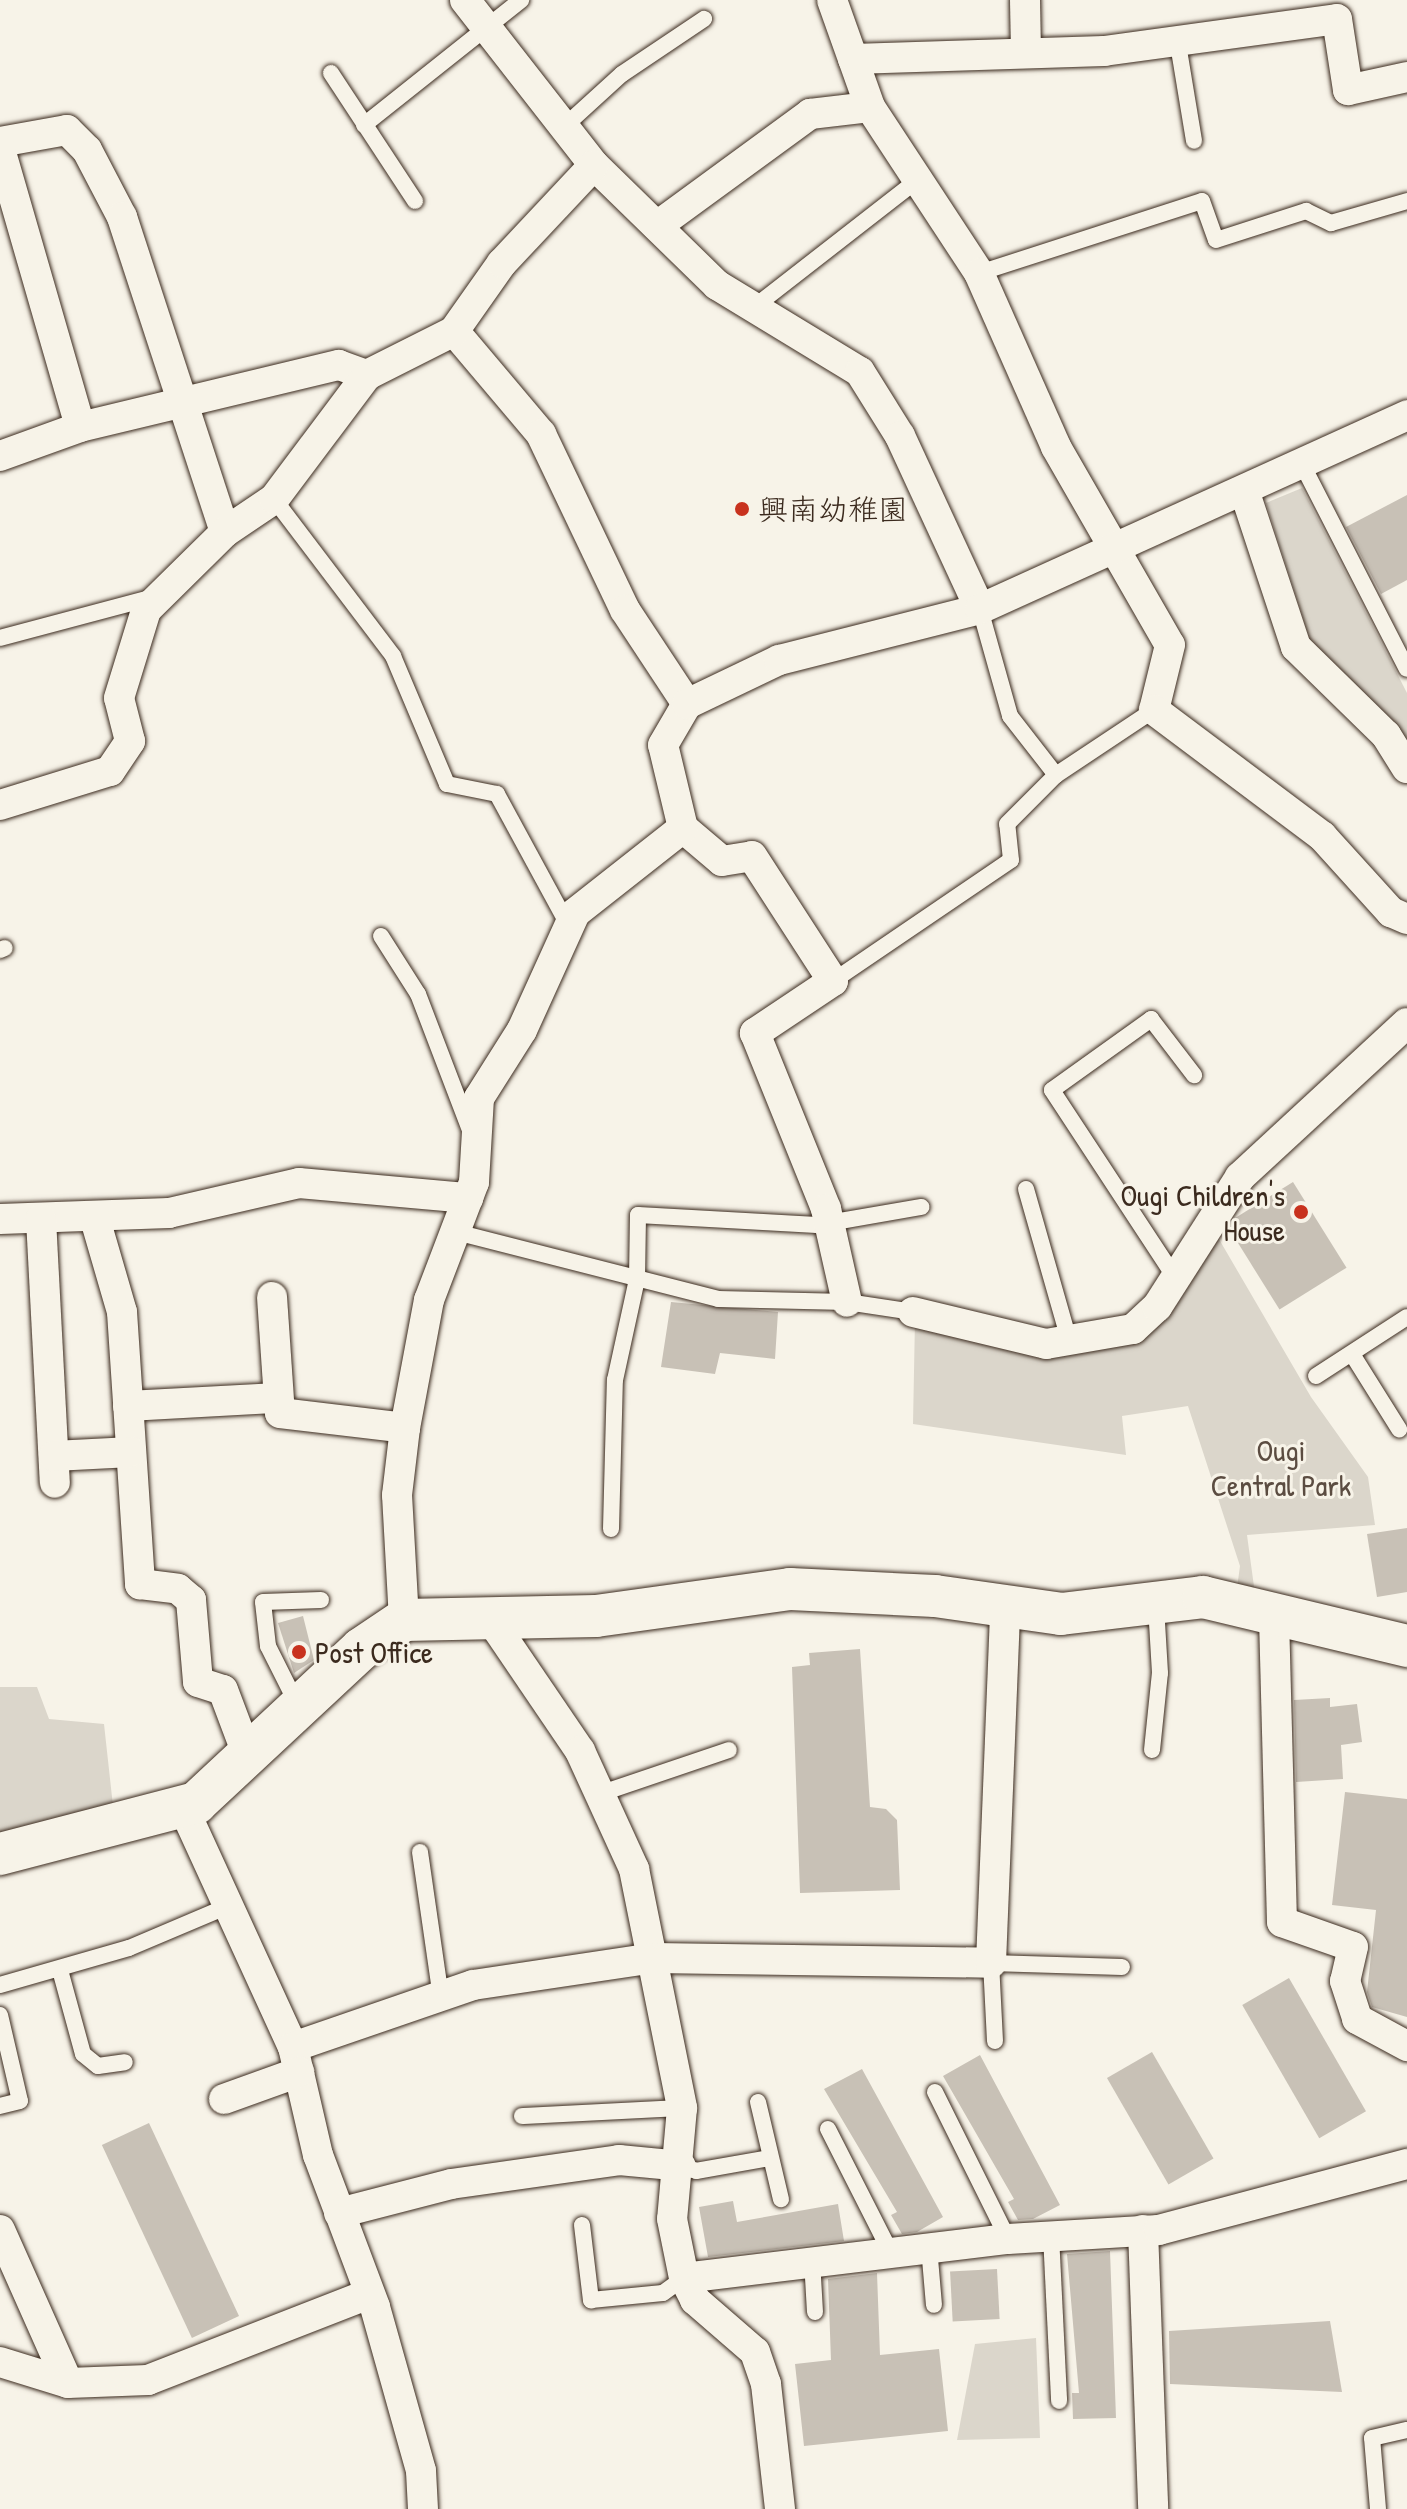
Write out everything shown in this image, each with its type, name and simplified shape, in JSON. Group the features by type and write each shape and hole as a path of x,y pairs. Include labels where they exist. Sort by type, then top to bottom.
{"street":[{"path":"465,0 490,24 567,124 594,165 717,285 860,372 900,436 980,609"},
{"path":"832,0 870,107 979,273 1056,447 1170,645 1154,710 1322,836 1391,912 1407,919"},
{"path":"1025,0 1026,53"},
{"path":"853,59 1178,44 1337,10 1348,90 1407,77"},
{"path":"657,226 810,114 870,107"},
{"path":"0,142 67,130 87,150 122,217 225,532"},
{"path":"0,149 80,427"},
{"path":"0,805 110,771 130,741 119,698 126,657 146,610 225,532 274,499 367,375 454,331 502,263 594,165"},
{"path":"454,331 490,381 541,434 625,610 687,704"},
{"path":"0,456 80,427 339,365 367,375"},
{"path":"847,1302 829,1221 755,1033 833,981 752,856 722,861 683,828 663,745 687,704 779,660 980,609 1245,493 1407,415"},
{"path":"1245,493 1296,647 1386,735 1407,768"},
{"path":"404,1620 397,1495 405,1428 429,1300 468,1198 471,1134 479,1098 522,1030 568,925 683,828"},
{"path":"913,1312 1046,1344 1068,1336 1133,1329 1176,1279 1240,1177 1407,1023"},
{"path":"0,1219 95,1219 169,1213 299,1183 468,1198"},
{"path":"41,1219 55,1470 131,1452"},
{"path":"95,1219 122,1312 140,1584 178,1589 191,1600 198,1682 223,1690 247,1754"},
{"path":"272,1297 280,1413 405,1428"},
{"path":"128,1406 278,1398"},
{"path":"0,1854 183,1807 202,1799 298,1706 404,1620 596,1616 790,1589 1061,1614 1203,1597 1274,1617 1407,1646"},
{"path":"224,2099 296,2060 473,1985 653,1958 991,1963 1005,1607"},
{"path":"489,1617 580,1751 634,1869 682,2108 681,2166 672,2219 684,2278 695,2300 755,2352 766,2384 780,2509"},
{"path":"1274,1617 1282,1922 1353,1947 1345,1981 1357,2019 1407,2046"},
{"path":"183,1807 296,2060 339,2213 369,2294 421,2471 423,2509"},
{"path":"339,2213 451,2184 619,2160 681,2166"},
{"path":"684,2278 890,2251 1051,2235 1143,2230 1407,2164"},
{"path":"0,2230 68,2383"},
{"path":"1143,2230 1153,2509"},
{"path":"0,2362 68,2383 148,2380 369,2294"}],"lane":[{"path":"364,125 521,0"},
{"path":"567,124 622,74 704,19"},
{"path":"1178,44 1194,141"},
{"path":"331,73 415,201"},
{"path":"753,308 919,179"},
{"path":"979,273 1202,201 1216,240 1306,211 1331,223 1407,201"},
{"path":"1302,464 1407,669"},
{"path":"274,499 393,656 447,784 497,794 568,925"},
{"path":"0,638 163,594"},
{"path":"980,609 1010,716 1056,775"},
{"path":"833,981 1011,860 1007,824 1056,775 1154,710"},
{"path":"381,936 418,994 471,1134"},
{"path":"1176,1279 1052,1090 1151,1019 1194,1075"},
{"path":"1026,1189 1068,1336"},
{"path":"611,1529 615,1380 637,1279 638,1215 829,1221 921,1207"},
{"path":"456,1232 718,1299 847,1302 913,1312"},
{"path":"1316,1376 1405,1323"},
{"path":"1352,1354 1399,1429"},
{"path":"298,1706 268,1646 263,1602 321,1600"},
{"path":"1152,1750 1160,1673 1156,1603"},
{"path":"599,1794 729,1750"},
{"path":"420,1852 441,1997"},
{"path":"0,1985 60,1970 228,1906"},
{"path":"995,2041 991,1963 1122,1967"},
{"path":"60,1970 83,2054 98,2066 125,2062"},
{"path":"0,2015 20,2101 0,2106"},
{"path":"935,2092 1008,2239"},
{"path":"758,2102 781,2199"},
{"path":"522,2116 682,2108"},
{"path":"828,2129 890,2251"},
{"path":"681,2166 696,2171 769,2158"},
{"path":"582,2225 591,2300 663,2293 684,2278"},
{"path":"1051,2235 1059,2401"},
{"path":"929,2247 934,2305"},
{"path":"812,2260 815,2312"},
{"path":"1378,2509 1372,2438 1407,2430"}],"green space":[{"path":"1302,488 1407,693 1407,745 1310,640 1266,503"},
{"name":"Ougi Central Park","path":"1216,1234 1311,1397 1368,1477 1375,1525 1247,1535 1255,1594 1237,1588 1240,1566 1188,1406 1122,1416 1126,1455 913,1424 915,1319 1138,1337"},
{"path":"0,1687 37,1687 49,1719 104,1724 113,1806 0,1838"},
{"path":"1036,2338 1040,2438 957,2440 975,2344"}],"building":[{"path":"1407,495 1407,580 1381,594 1346,527"},
{"path":"1293,1182 1347,1268 1280,1310 1226,1224"},
{"path":"671,1302 778,1312 775,1359 720,1353 715,1374 661,1367"},
{"path":"1407,1528 1407,1592 1377,1597 1367,1534"},
{"path":"303,1616 314,1660 294,1673 278,1623"},
{"path":"860,1649 870,1807 886,1809 897,1820 900,1890 800,1893 792,1667 810,1665 809,1653"},
{"path":"1330,1698 1330,1707 1357,1704 1362,1742 1341,1745 1343,1779 1296,1782 1294,1700"},
{"path":"1345,1792 1407,1799 1407,2017 1372,2007 1367,1992 1376,1910 1332,1905"},
{"path":"1289,1978 1366,2111 1319,2138 1242,2005"},
{"path":"1152,2052 1214,2159 1168,2185 1107,2078"},
{"path":"980,2055 1060,2205 1033,2219 1018,2220 1008,2202 1014,2199 943,2076"},
{"path":"862,2069 943,2217 917,2232 902,2234 891,2215 897,2212 824,2089"},
{"path":"149,2123 239,2316 192,2338 102,2145"},
{"path":"733,2201 737,2222 838,2204 844,2241 708,2257 699,2207"},
{"path":"1110,2251 1116,2418 1073,2419 1072,2393 1079,2393 1067,2254"},
{"path":"997,2269 1000,2319 953,2321 950,2271"},
{"path":"877,2273 880,2355 939,2349 948,2431 804,2446 795,2364 831,2360 828,2279"},
{"path":"1330,2321 1342,2392 1170,2384 1169,2331"}],"place":[{"name":"興南幼稚園","path":"742,509"},
{"name":"Ougi Children's House","path":"1301,1212"},
{"name":"Post Office","path":"299,1652"}]}
